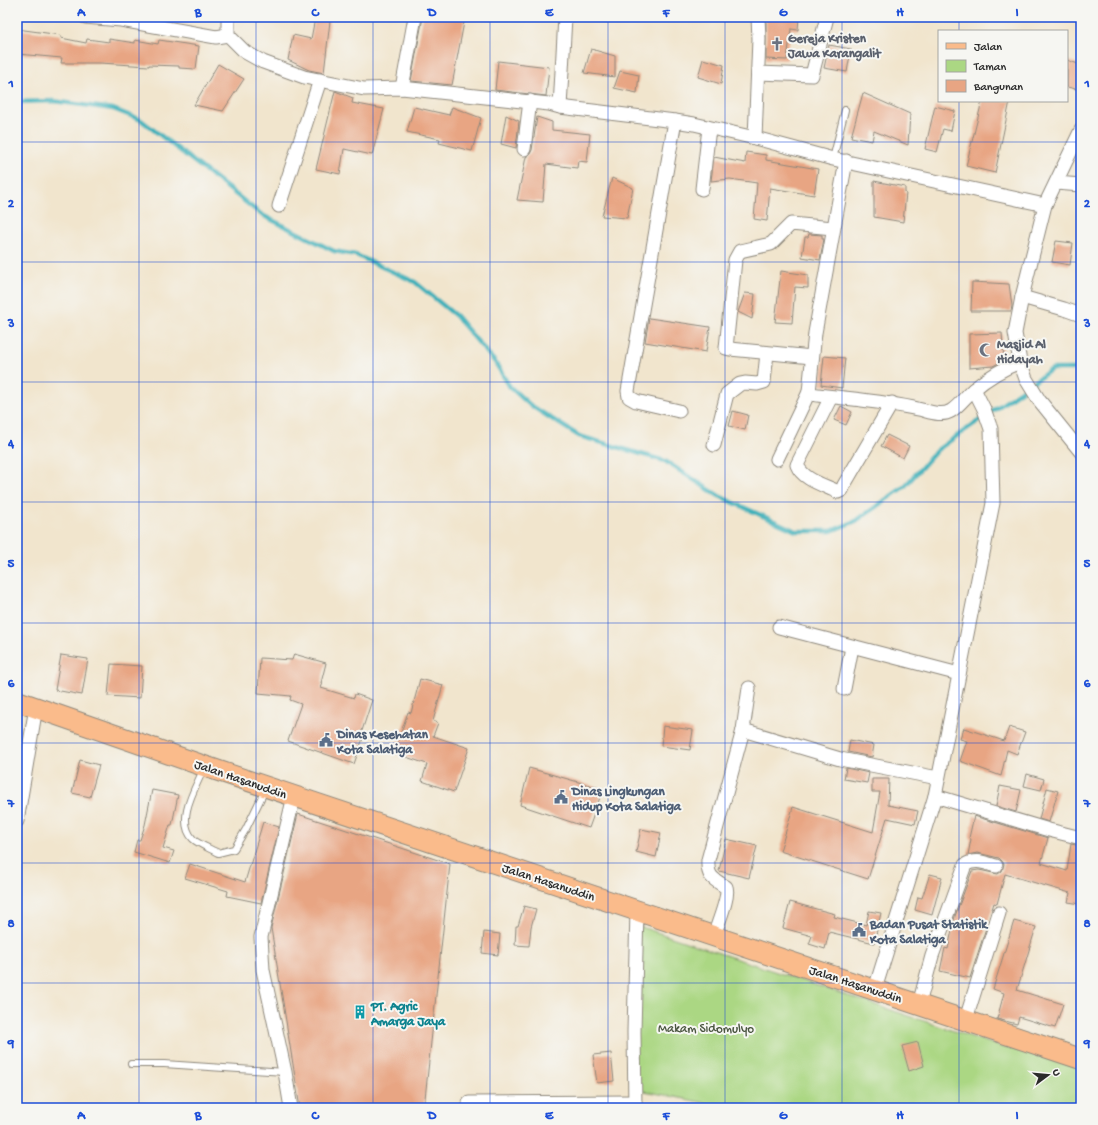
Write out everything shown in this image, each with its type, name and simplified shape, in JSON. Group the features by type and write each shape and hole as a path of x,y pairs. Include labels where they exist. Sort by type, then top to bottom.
{"main road":[{"name":"Jalan Hasanuddin","path":"17,701 204,766 1081,1059"}],"street":[{"path":"86,17 121,18 216,37 228,35"},
{"path":"228,17 228,35 245,52 263,62 304,77 364,89 402,88 530,101 560,107 675,121 755,138 839,160 1045,205"},
{"path":"402,88 415,17"},
{"path":"560,107 565,17"},
{"path":"755,138 760,39 758,17"},
{"path":"758,72 812,75 827,17"},
{"path":"279,206 320,80"},
{"path":"524,148 530,101"},
{"path":"675,121 628,391 629,397 636,401 679,411"},
{"path":"702,189 709,128"},
{"path":"1081,130 1045,205 1022,297 1016,333 1020,362 1026,379 1039,400 1081,452"},
{"path":"776,459 809,392 815,333 833,228 839,160"},
{"path":"1056,183 1081,185"},
{"path":"812,357 730,350 726,348 735,260 740,251 771,244 791,224 833,228"},
{"path":"1022,297 1081,315"},
{"path":"714,445 727,394 740,384 757,384 764,382 767,353"},
{"path":"809,392 811,394 831,397 892,403 934,413 944,413 951,411 988,378 1020,362"},
{"path":"875,989 935,796 993,503 991,429 984,409 974,389"},
{"path":"831,397 797,465 799,471 804,475 838,492 842,490 892,403"},
{"path":"778,627 959,674"},
{"path":"844,689 852,647"},
{"path":"714,936 726,900 728,889 711,876 708,867 708,860 743,730 749,688"},
{"path":"17,821 36,707"},
{"path":"743,730 840,759 938,778"},
{"path":"291,1108 285,1072 263,970 261,937 294,796"},
{"path":"935,796 1081,838"},
{"path":"919,1004 932,956 965,865 973,861 977,861 996,866"},
{"path":"469,1103 635,1105 634,1032 637,910"},
{"path":"966,1020 999,913"}],"lane":[{"path":"839,160 845,110"},
{"path":"204,766 186,809 186,825 193,839 218,853 234,849 267,787"},
{"path":"131,1064 187,1065 285,1072"}],"green space":[{"name":"Makam Sidomulyo","path":"638,926 1002,1047 1081,1065 1081,1108 731,1108 634,1089"}],"building":[{"path":"423,17 465,17 452,85 411,81"},
{"name":"Gereja Kristen Jawa Karangalit","path":"766,17 799,17 798,30 791,29 787,60 766,59"},
{"path":"315,18 330,21 324,73 309,70 288,60 293,35 311,39"},
{"path":"17,29 61,35 61,38 86,43 87,39 109,42 109,39 135,43 135,40 158,44 159,40 199,46 196,69 179,68 179,66 61,63 62,58 17,54"},
{"path":"829,45 851,49 847,72 824,68"},
{"path":"591,49 615,56 615,77 584,73"},
{"path":"703,59 724,65 721,84 698,77"},
{"path":"1068,60 1081,65 1081,90 1068,87"},
{"path":"498,61 549,67 546,96 495,90"},
{"path":"218,64 244,79 223,111 194,105"},
{"path":"620,71 639,75 637,93 614,88"},
{"path":"335,91 353,98 352,103 384,109 372,155 344,149 340,174 316,169"},
{"path":"863,93 910,114 908,145 874,131 872,141 851,137"},
{"path":"982,102 1010,102 995,173 966,166"},
{"path":"935,106 955,111 951,131 943,129 937,152 925,149"},
{"path":"414,107 449,115 452,107 481,118 472,151 439,143 440,139 407,132"},
{"path":"506,115 519,121 516,148 501,144"},
{"path":"537,117 552,122 552,130 590,134 587,162 578,161 577,168 546,164 543,202 517,200 526,157 532,150"},
{"path":"746,152 766,155 766,160 818,169 814,195 770,188 767,221 754,219 757,183 730,179 711,181 714,157 745,163"},
{"path":"612,178 633,188 627,218 602,216"},
{"path":"874,181 905,187 906,193 903,222 874,217"},
{"path":"809,234 822,235 822,239 824,239 820,260 802,257 805,237 808,237"},
{"path":"1056,241 1073,243 1070,265 1052,262"},
{"path":"781,271 808,275 808,288 795,287 792,323 775,322"},
{"path":"972,282 1009,284 1012,306 1011,311 971,311"},
{"path":"745,293 755,294 752,319 738,312"},
{"path":"649,318 710,327 706,352 645,342"},
{"name":"Masjid Al Hidayah","path":"1002,333 1004,360 993,366 969,368 969,334"},
{"path":"824,356 845,358 842,388 821,385"},
{"path":"841,406 852,412 846,425 834,420"},
{"path":"733,411 748,415 745,430 729,426"},
{"path":"887,435 909,446 903,458 881,446"},
{"path":"294,654 326,663 321,688 354,698 355,694 372,700 360,737 363,738 354,764 288,741 301,704 290,700 291,696 258,693 260,658 292,660"},
{"path":"61,655 88,659 82,695 55,690"},
{"path":"111,664 142,666 140,698 108,696"},
{"path":"420,679 443,685 433,721 438,723 433,736 469,748 454,792 422,781 427,764 394,753 408,712 411,713"},
{"path":"663,726 693,730 690,750 661,746"},
{"path":"1009,727 1025,732 1017,754 1007,750 1001,776 960,761 967,741 960,739 964,728 1004,741"},
{"path":"850,740 874,745 872,757 848,752"},
{"path":"80,760 99,765 90,797 72,793"},
{"name":"Dinas Lingkungan Hidup Kota Salatiga","path":"529,768 603,789 589,828 520,805"},
{"path":"846,768 869,773 867,783 844,779"},
{"path":"1027,774 1044,779 1041,790 1024,786"},
{"path":"872,779 889,779 888,805 918,811 915,824 887,818 868,879 780,851 793,807 873,832 880,792 872,792"},
{"path":"1000,786 1021,790 1016,812 996,806"},
{"path":"1047,788 1058,791 1049,822 1039,819"},
{"path":"152,790 178,795 172,825 170,825 163,848 174,851 170,863 134,852 137,840 140,840 145,825"},
{"name":"PT. Agric Amarga Jaya","path":"298,814 450,864 424,1108 300,1108 271,928"},
{"path":"974,816 1048,838 1041,863 1067,871 1071,844 1081,846 1081,904 1068,902 1070,893 1005,874 997,904 994,903 970,978 940,971 945,948 948,949 955,916 972,871 979,870 998,874 1002,871 1004,864 999,858 977,853 968,855 971,839 969,838"},
{"path":"263,822 279,827 261,903 227,896 228,891 185,878 190,864 245,882"},
{"path":"641,829 661,833 656,857 636,852"},
{"path":"726,839 757,846 749,878 719,871"},
{"path":"930,874 942,877 932,915 915,910 918,897 922,898"},
{"path":"790,902 835,914 834,917 866,925 869,911 881,913 874,943 829,932 825,949 809,944 812,936 783,928"},
{"path":"524,906 536,909 531,927 529,946 515,945 516,926 518,926"},
{"path":"1014,921 1036,927 1017,990 1063,1004 1055,1028 1019,1017 1017,1024 997,1019 1004,993 993,989"},
{"path":"484,932 500,934 498,955 482,953"},
{"path":"918,1042 924,1066 909,1071 902,1046"},
{"path":"611,1053 614,1081 597,1083 593,1055"}],"waterway":[{"path":"17,102 53,101 113,109 141,120 262,215 334,251 356,255 415,282 456,316 495,362 510,387 530,405 579,436 665,461 719,496 796,531 831,531 856,521 905,486 937,450 1052,369 1081,369"}],"place":[{"name":"Gereja Kristen Jawa Karangalit","path":"777,44"},
{"name":"Masjid Al Hidayah","path":"986,350"},
{"name":"Dinas Kesehatan Kota Salatiga","path":"326,740"},
{"name":"Dinas Lingkungan Hidup Kota Salatiga","path":"561,797"},
{"name":"Badan Pusat Statistik Kota Salatiga","path":"859,930"},
{"name":"PT. Agric Amarga Jaya","path":"360,1012"}]}
